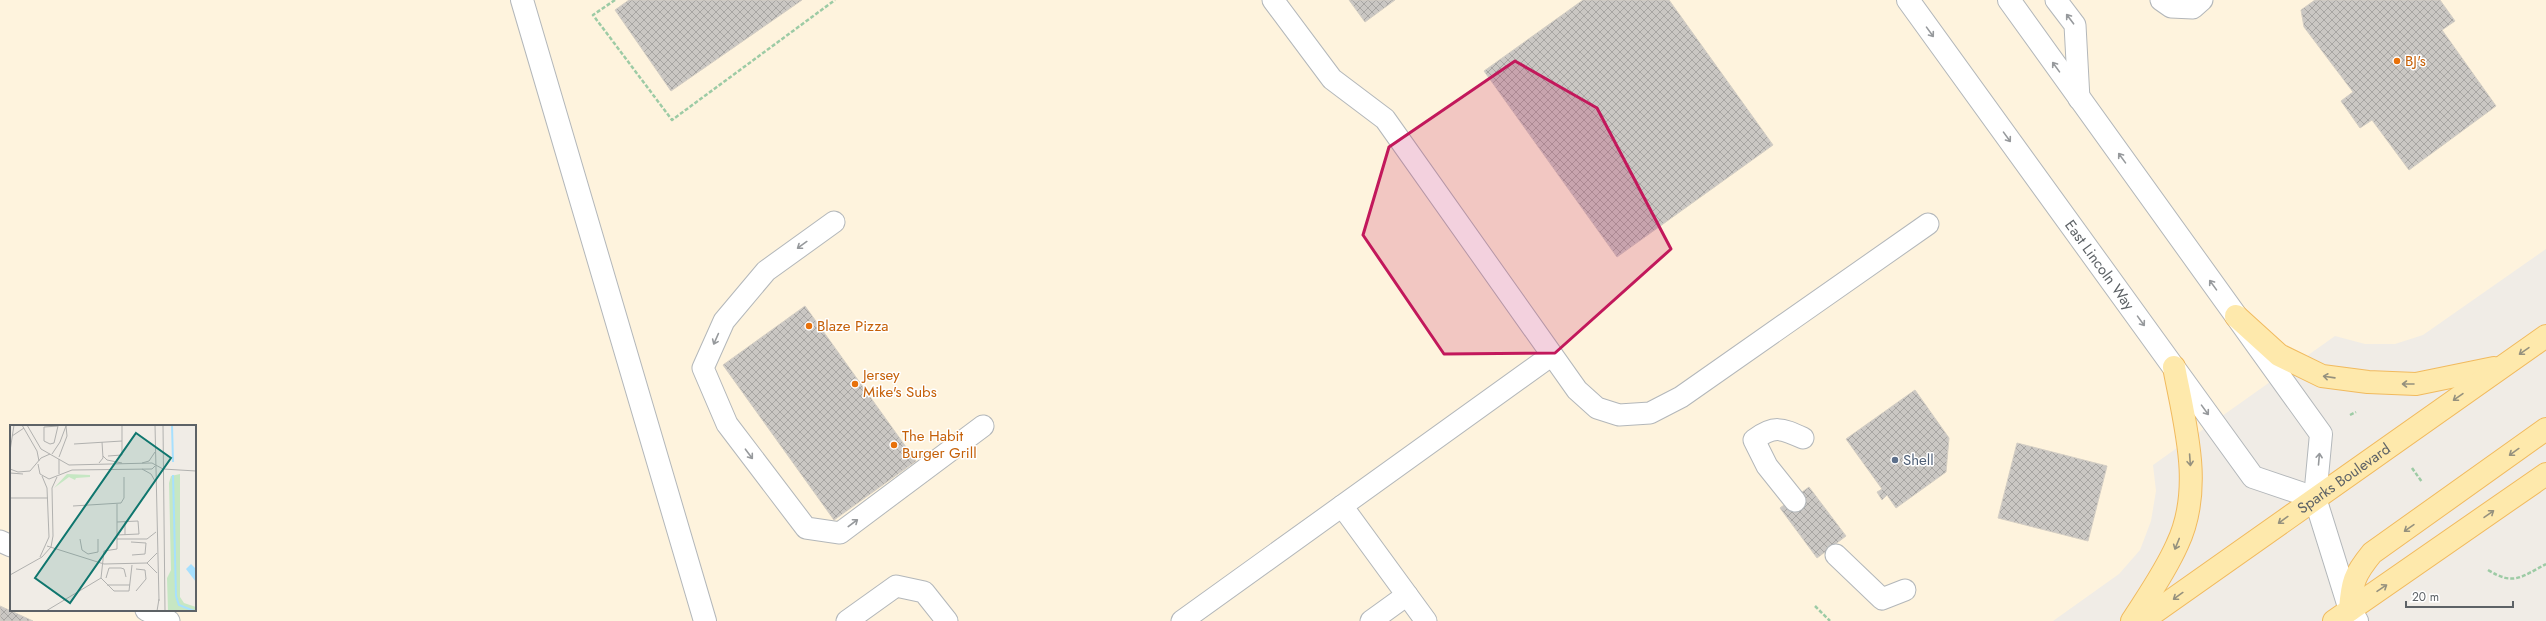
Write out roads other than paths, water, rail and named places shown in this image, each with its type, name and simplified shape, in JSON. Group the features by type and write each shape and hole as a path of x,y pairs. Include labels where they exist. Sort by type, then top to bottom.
{"main road":[{"path":"2236,316 2279,355 2322,376 2368,382 2416,384 2501,367"},
{"name":"Sparks Boulevard","path":"2142,621 2546,336"},
{"path":"2132,621 2178,544 2188,507 2192,478 2190,451 2174,367"},
{"path":"2347,617 2357,572 2372,553 2546,429"},
{"path":"2347,617 2546,474"}],"street":[{"path":"522,0 705,621"},
{"name":"East Lincoln Way","path":"1908,0 2253,477 2315,498"},
{"path":"2008,0 2321,434 2315,498 2347,617"}],"lane":[{"path":"1273,0 1332,79 1385,119 1577,390 1597,408 1619,415 1650,414 1681,397 1928,224"},
{"path":"2056,0 2075,25 2079,98"},
{"path":"2161,0 2171,7 2193,8 2202,0"},
{"path":"834,222 766,271 724,321 703,368 727,424 806,528 840,533 983,426"},
{"path":"1190,618 1342,506 1552,355"},
{"path":"1795,501 1767,466 1754,440 1768,429 1786,430 1803,438"},
{"path":"1342,506 1426,621"},
{"path":"0,541 10,546"},
{"path":"1836,555 1882,599 1905,590"},
{"path":"847,621 896,586 924,592 947,621"},
{"path":"1371,621 1407,595"},
{"path":"148,611 169,621"}],"place":[{"name":"BJ's","path":"2397,61"},
{"name":"Blaze Pizza","path":"809,326"},
{"name":"Jersey Mike's Subs","path":"855,384"},
{"name":"The Habit Burger Grill","path":"894,445"},
{"name":"Shell","path":"1895,460"}]}
